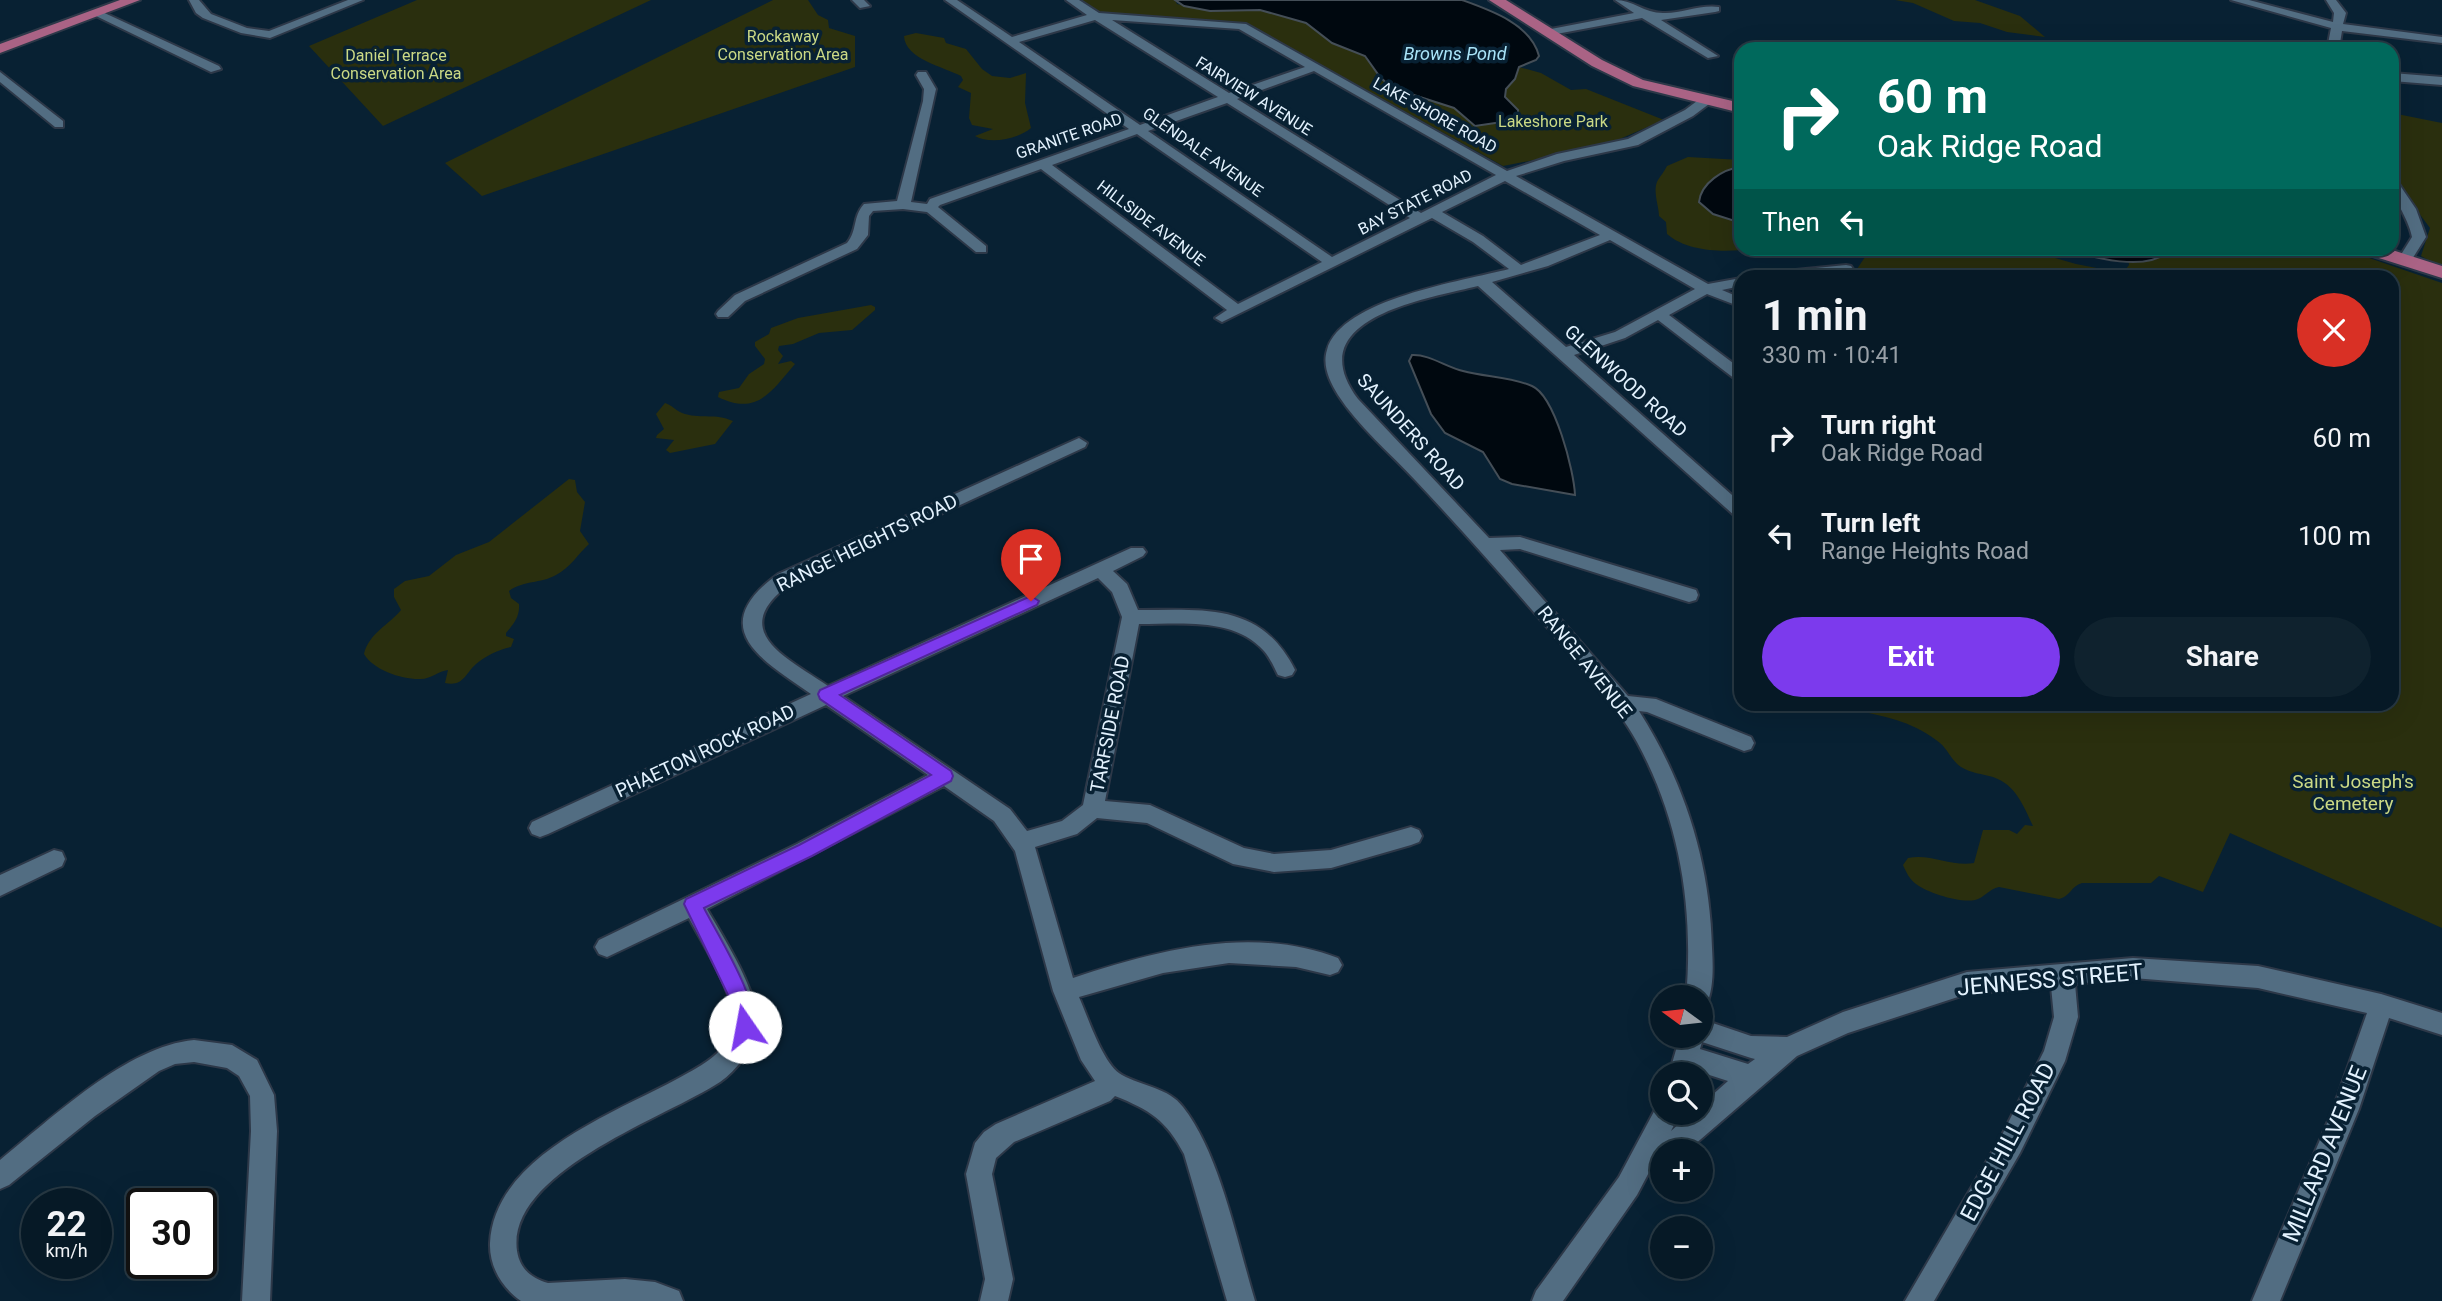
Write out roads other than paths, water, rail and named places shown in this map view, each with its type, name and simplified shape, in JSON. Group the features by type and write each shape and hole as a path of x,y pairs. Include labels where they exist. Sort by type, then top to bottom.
{"main road":[{"path":"0,49 133,0"},
{"path":"1496,0 1615,72 1638,83 1734,107"},
{"path":"2389,256 2442,272"}],"street":[{"path":"194,0 200,12 207,16 262,35 277,33 358,0"},
{"name":"GLENDALE AVENUE","path":"950,0 1332,263"},
{"name":"FAIRVIEW AVENUE","path":"1071,0 1227,98 1426,215 1478,239 1520,270"},
{"path":"1620,0 1712,56"},
{"path":"2236,0 2339,27 2442,40"},
{"path":"2330,0 2340,13 2335,42"},
{"path":"1551,32 1643,15 1665,16 1715,9"},
{"path":"98,13 215,69"},
{"path":"1012,41 1095,16"},
{"name":"LAKE SHORE ROAD","path":"1095,16 1242,26 1706,289 1734,300"},
{"name":"GRANITE ROAD","path":"931,208 936,202 1315,67"},
{"path":"903,205 929,101 930,89 922,75"},
{"path":"0,76 59,124"},
{"path":"2399,78 2442,81"},
{"name":"BAY STATE ROAD","path":"1222,318 1506,175 1562,157 1633,142 1689,113 1705,101"},
{"name":"HILLSIDE AVENUE","path":"1042,164 1238,311"},
{"path":"2399,194 2416,217 2419,237 2404,261"},
{"path":"723,314 732,303 844,250 857,240 863,230 864,210 876,205 931,208 981,249"},
{"name":"SAUNDERS ROAD","path":"1485,544 1352,403 1339,386 1333,371 1332,356 1345,331 1373,313 1520,270 1613,234"},
{"path":"1836,270 1846,269"},
{"name":"GLENWOOD ROAD","path":"1482,281 1734,506"},
{"path":"1563,353 1619,335 1706,289 1734,283"},
{"path":"1658,313 1734,371"},
{"name":"RANGE HEIGHTS ROAD","path":"1079,443 792,575 767,592 755,608 751,620 755,642 768,655 1002,816 1022,842 1065,991 1090,1052 1111,1083"},
{"path":"1485,544 1520,543 1689,595"},
{"name":"RANGE AVENUE","path":"1485,544 1622,703 1654,755 1685,840 1699,911 1702,968 1700,985"},
{"name":"PHAETON ROCK ROAD","path":"540,828 1137,552"},
{"path":"1101,570 1120,589 1131,617 1213,621 1238,625 1267,642 1285,670"},
{"name":"TARFSIDE ROAD","path":"1022,842 1069,828 1093,809 1131,617"},
{"path":"1622,703 1649,704 1744,743"},
{"path":"607,947 805,850 945,776"},
{"path":"1093,809 1155,816 1241,857 1274,863 1331,859 1411,836"},
{"path":"0,886 54,859"},
{"path":"668,1301 650,1295 625,1292 548,1297 536,1295 519,1285 511,1276 503,1251 503,1238 516,1200 544,1169 562,1155 710,1074 729,1057 739,1042 746,1020 740,998 693,904"},
{"path":"1065,991 1150,963 1218,953 1273,953 1308,958 1330,965"},
{"name":"JENNESS STREET","path":"1682,1139 1788,1048 1843,1023 1967,983 2133,968 2258,977 2381,1005 2442,1024"},
{"name":"EDGE HILL ROAD","path":"1919,1301 2011,1144 2056,1053 2066,1017 2062,974"},
{"name":"MILLARD AVENUE","path":"2266,1301 2346,1109 2381,1005"},
{"name":"JENNESS STREET","path":"1713,1034 1751,1047 1788,1048"},
{"path":"0,1176 86,1107 150,1063 175,1053 194,1051 232,1057 248,1068 262,1095 264,1131 256,1301"},
{"path":"1687,1056 1751,1077"},
{"path":"994,1301 999,1279 979,1174 984,1152 1001,1136 1101,1093 1111,1083 1163,1105 1179,1120 1188,1135 1241,1301"},
{"path":"1546,1301 1628,1185 1660,1125"},
{"path":"1628,1185 1650,1166"}],"water":[{"name":"Browns Pond","path":"1175,0 1462,0 1497,14 1519,27 1535,45 1539,56 1519,67 1515,79 1506,89 1505,97 1518,110 1518,114 1502,122 1475,126 1454,108 1392,88 1365,56 1332,43 1306,23 1260,10 1210,11 1184,6"},
{"path":"1734,169 1734,221 1713,214 1699,202 1708,183"},
{"path":"2089,256 2162,256 2135,262"},
{"path":"1412,355 1463,371 1532,386 1548,404 1562,435 1575,495 1512,484 1500,479 1483,452 1445,433 1431,414 1409,361"}],"park label":[{"name":"Rockaway Conservation Area","path":"783,45"},
{"name":"Daniel Terrace Conservation Area","path":"396,64"},
{"name":"Lakeshore Park","path":"1553,121"},
{"name":"Saint Joseph's Cemetery","path":"2353,792"}]}
